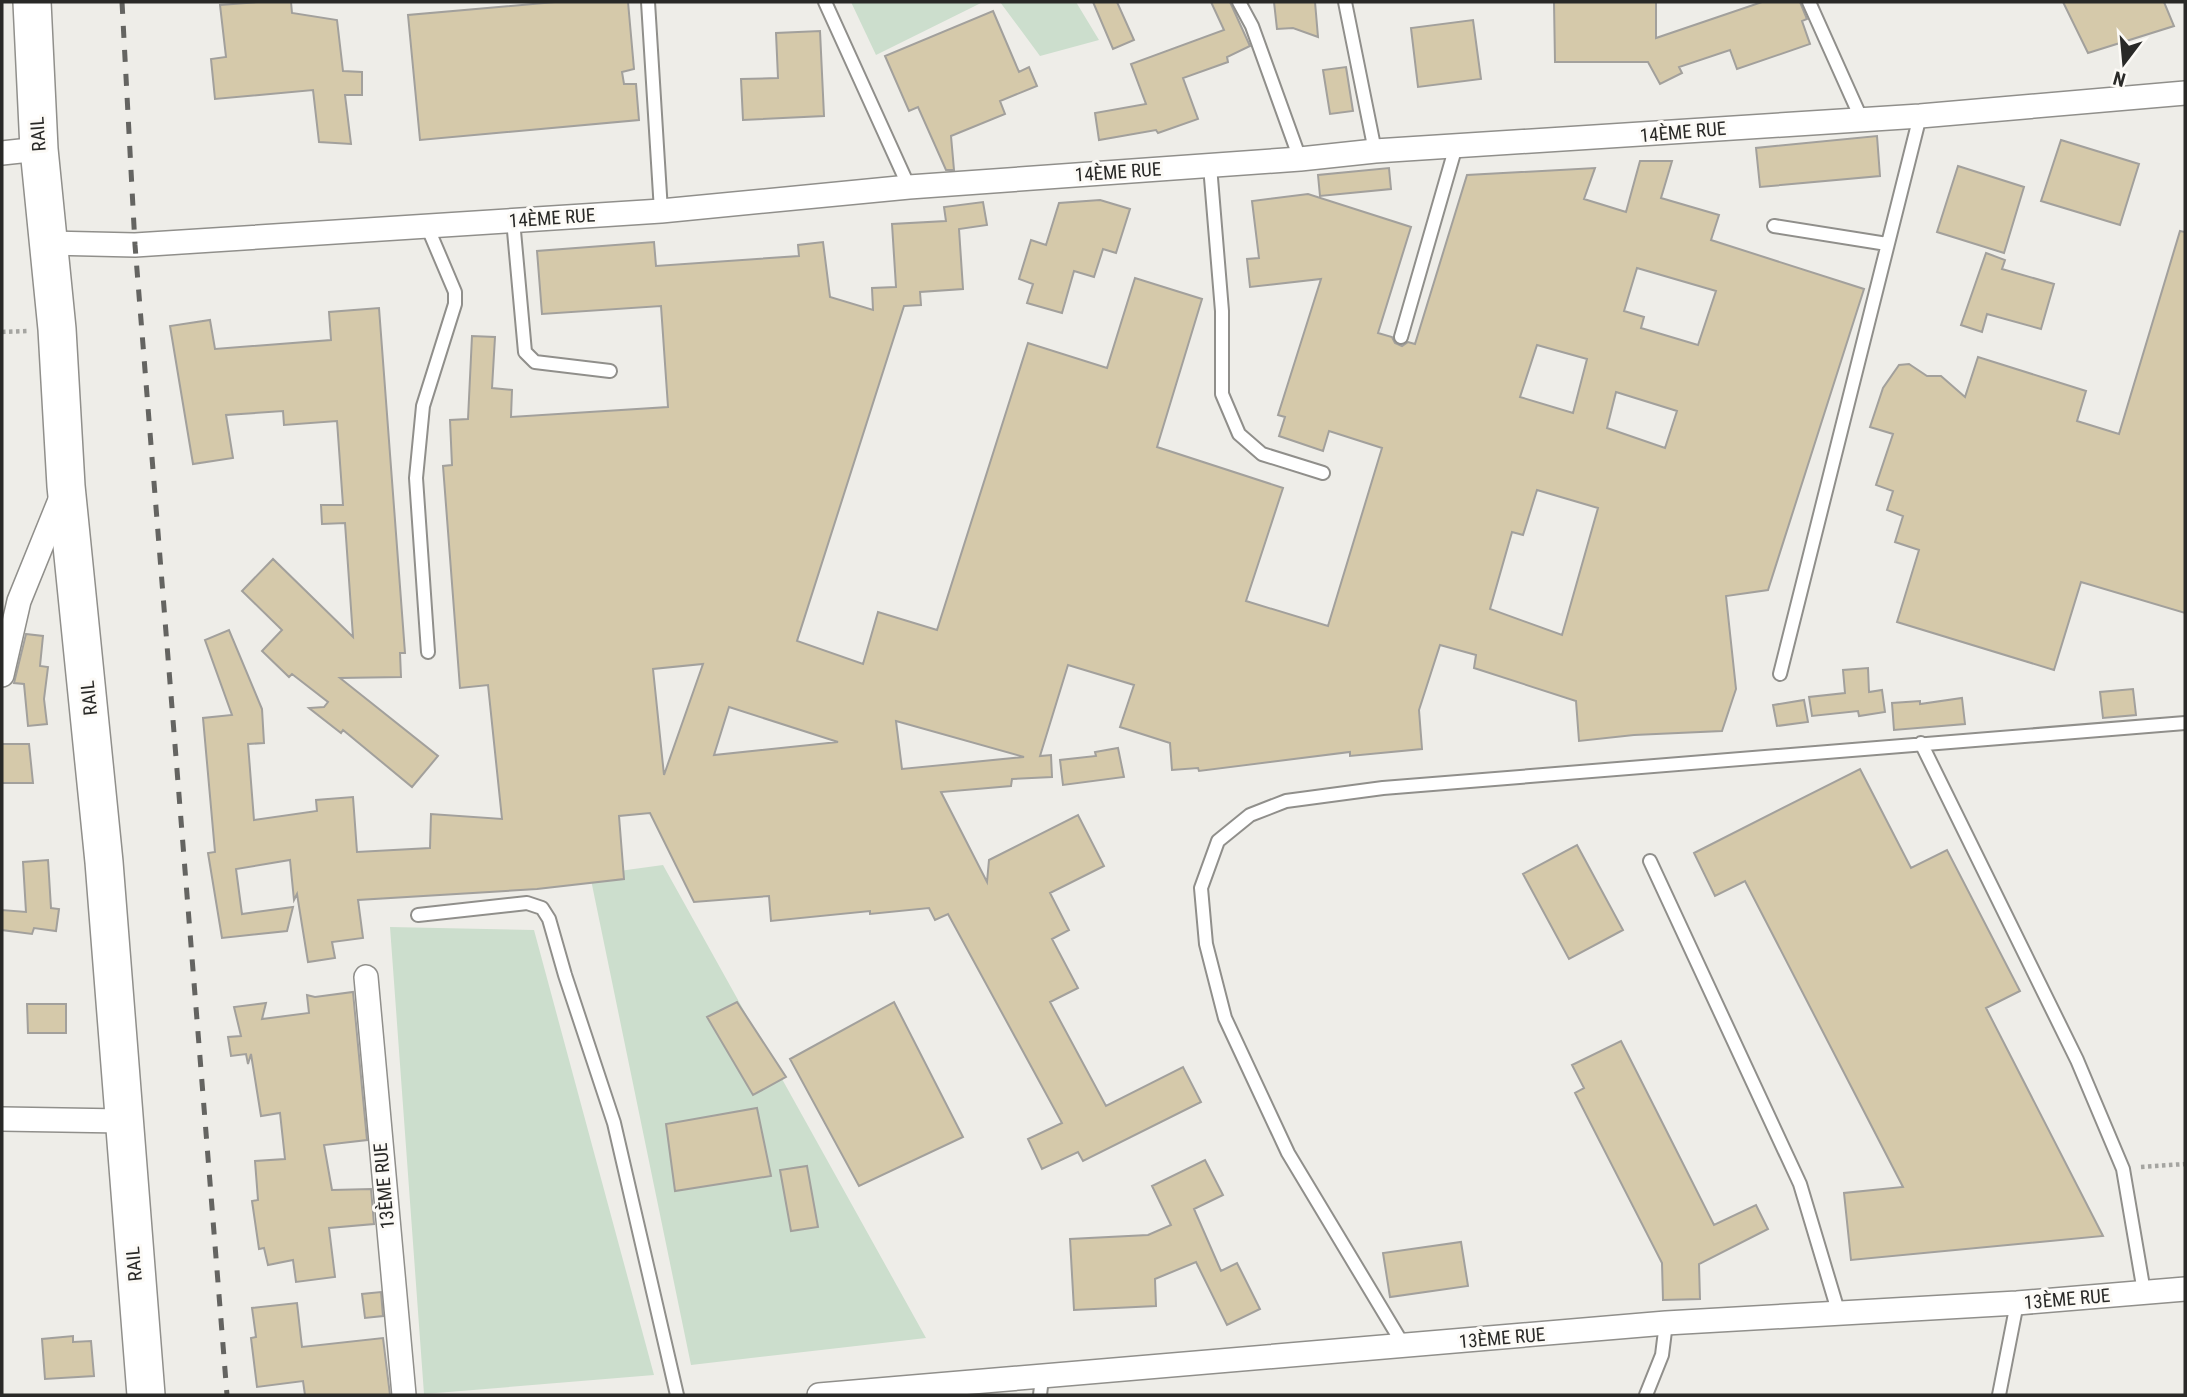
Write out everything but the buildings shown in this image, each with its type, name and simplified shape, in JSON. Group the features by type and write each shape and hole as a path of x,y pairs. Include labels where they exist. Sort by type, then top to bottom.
{"main road":[{"name":"RAIL","path":"32,2 38,149 50,243 66,486 104,862 122,1121 146,1395"}],"street":[{"name":"14ÈME RUE","path":"50,243 135,245 661,211 909,187 1210,166 1375,151 1920,116 2185,93"},
{"path":"2,153 38,149"},
{"path":"2,675 19,601 66,486"},
{"name":"13ÈME RUE","path":"366,977 404,1395"},
{"path":"2,1119 122,1121"},
{"name":"13ÈME RUE","path":"819,1395 1041,1387 1404,1347 1666,1323 2017,1303 2185,1289"}],"lane":[{"path":"648,2 661,211"},
{"path":"825,2 909,187"},
{"path":"1239,2 1252,26 1300,159"},
{"path":"1345,2 1375,151"},
{"path":"1809,2 1861,118"},
{"path":"1780,674 1920,116"},
{"path":"1401,337 1455,146"},
{"path":"1210,166 1222,311 1222,394 1239,434 1262,454 1323,473"},
{"path":"513,220 525,352 535,362 610,371"},
{"path":"427,226 455,292 455,304 423,406 416,478 428,652"},
{"path":"1774,226 1888,244"},
{"path":"1404,1347 1288,1153 1225,1018 1206,944 1201,888 1218,841 1250,815 1286,801 1382,788 2185,723"},
{"path":"1921,743 2077,1060 2123,1169 2144,1292"},
{"path":"1650,862 1800,1184 1839,1314"},
{"path":"418,915 527,904 542,908 550,919 565,975 614,1123 677,1395"},
{"path":"1999,1395 2017,1303"},
{"path":"1646,1395 1662,1355 1666,1323"}],"path":[{"path":"2123,1169 2185,1164"}],"green space":[{"path":"851,2 983,2 876,55"},
{"path":"1000,2 1076,2 1099,40 1040,56"},
{"path":"663,865 926,1338 691,1365 590,875"},
{"path":"390,927 534,930 654,1375 424,1394"}],"railway":[{"path":"122,2 135,245 227,1395"}]}
